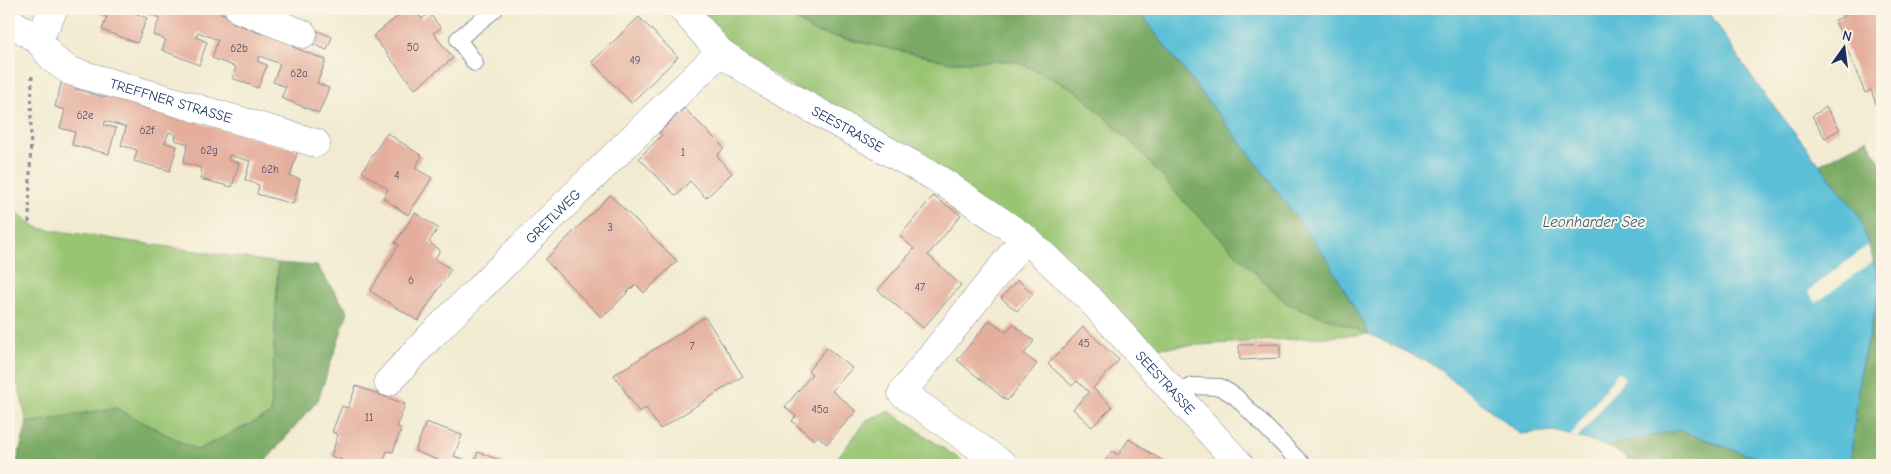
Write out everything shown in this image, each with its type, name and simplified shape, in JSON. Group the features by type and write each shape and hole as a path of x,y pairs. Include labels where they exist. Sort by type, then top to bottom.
{"street":[{"path":"38,40 54,9"},
{"path":"239,9 303,34"},
{"name":"SEESTRASSE","path":"683,9 720,52 771,86 940,180 1025,238 1088,297 1240,465"},
{"name":"TREFFNER STRASSE","path":"9,21 38,40 53,59 70,71 316,143"},
{"name":"GRETLWEG","path":"388,382 430,336 720,52"},
{"path":"1004,465 902,393 1025,238"}],"lane":[{"path":"476,63 458,39 495,9"},
{"path":"1178,396 1191,386 1220,387 1235,396 1303,465"}],"path":[{"path":"29,223 32,65 38,40"}],"green space":[{"path":"698,9 780,9 814,32 951,62 1016,61 1077,91 1141,152 1184,202 1286,303 1369,334 1153,348 1060,256 776,76 724,38"},
{"path":"780,9 1138,9 1249,153 1329,262 1369,334 1286,303 1184,202 1141,152 1077,91 1016,61 951,62 814,32"},
{"path":"1867,139 1882,166 1882,465 1850,465 1861,367 1881,287 1859,215 1819,165"},
{"path":"9,207 38,228 278,263 271,414 197,450 115,408 27,423 19,386 9,386"},
{"path":"278,263 317,266 348,312 318,400 262,465 16,465 27,423 115,408 197,450 271,414"},
{"path":"889,411 965,463 964,465 832,465 867,420"},
{"path":"1679,430 1759,459 1766,465 1638,465 1608,446"}],"water":[{"name":"Leonharder See","path":"1138,9 1707,9 1752,78 1859,215 1881,287 1861,367 1850,465 1766,465 1759,459 1679,430 1608,446 1554,431 1520,434 1434,365 1369,334 1329,262 1249,153"}],"pier":[{"path":"1868,245 1873,261 1816,303 1808,291"},
{"path":"1618,372 1625,378 1578,438 1570,436"}],"building":[{"path":"95,9 211,9 234,18 232,22 262,34 264,30 295,42 293,47 326,60 317,83 329,88 319,113 281,98 286,87 273,82 280,64 260,56 257,61 267,65 258,88 232,78 236,67 212,58 218,40 198,32 196,37 207,42 199,65 162,50 166,40 153,35 160,18 139,10 137,14 147,18 137,43 102,30 107,17 94,11"},
{"path":"407,9 414,9 422,19 429,13 441,28 433,33 453,58 415,89 373,36"},
{"path":"1840,9 1882,9 1882,110 1879,112 1871,90 1865,93 1835,20 1843,17"},
{"path":"639,17 678,57 631,103 592,62"},
{"path":"313,29 332,37 327,50 308,42"},
{"path":"62,80 77,84 76,89 106,98 107,93 140,102 138,106 168,114 168,109 201,118 199,123 298,150 290,176 300,179 293,204 257,194 259,185 245,180 250,161 229,155 228,160 239,163 232,187 200,179 202,168 183,163 188,144 175,140 176,135 169,132 165,143 177,146 170,171 134,161 137,150 121,145 126,127 105,121 104,125 116,128 109,154 72,145 75,132 60,128 65,110 55,107"},
{"path":"1826,107 1840,129 1825,138 1812,116"},
{"path":"684,108 724,148 717,156 732,173 706,198 690,181 676,196 639,158 662,135 659,133"},
{"path":"387,133 422,156 415,168 432,178 408,215 383,198 388,189 362,172"},
{"path":"610,195 677,261 644,293 636,284 602,318 545,260"},
{"path":"933,196 961,215 928,255 961,285 923,328 878,290 914,249 900,236"},
{"path":"415,213 438,228 429,242 440,250 435,259 451,269 418,321 370,291 399,245 395,243"},
{"path":"1018,280 1033,294 1017,311 1001,298"},
{"path":"705,317 743,376 660,429 646,408 639,412 614,375"},
{"path":"990,320 1006,332 1013,324 1034,341 1024,354 1037,364 1007,401 957,360"},
{"path":"1083,327 1119,360 1093,388 1112,407 1092,427 1073,409 1089,392 1077,381 1072,386 1048,364"},
{"path":"1280,344 1280,358 1240,360 1239,345"},
{"path":"827,348 852,368 832,391 856,411 827,444 818,436 814,440 792,421 796,416 785,407 812,374 808,371"},
{"path":"356,386 405,404 397,427 401,428 393,452 387,451 382,465 355,465 331,456 338,435 332,432 342,406 348,408"},
{"path":"426,422 462,435 454,456 474,463 478,452 505,462 504,465 450,465 415,451"},
{"path":"1129,439 1169,465 1102,465 1112,451 1118,455"}]}
